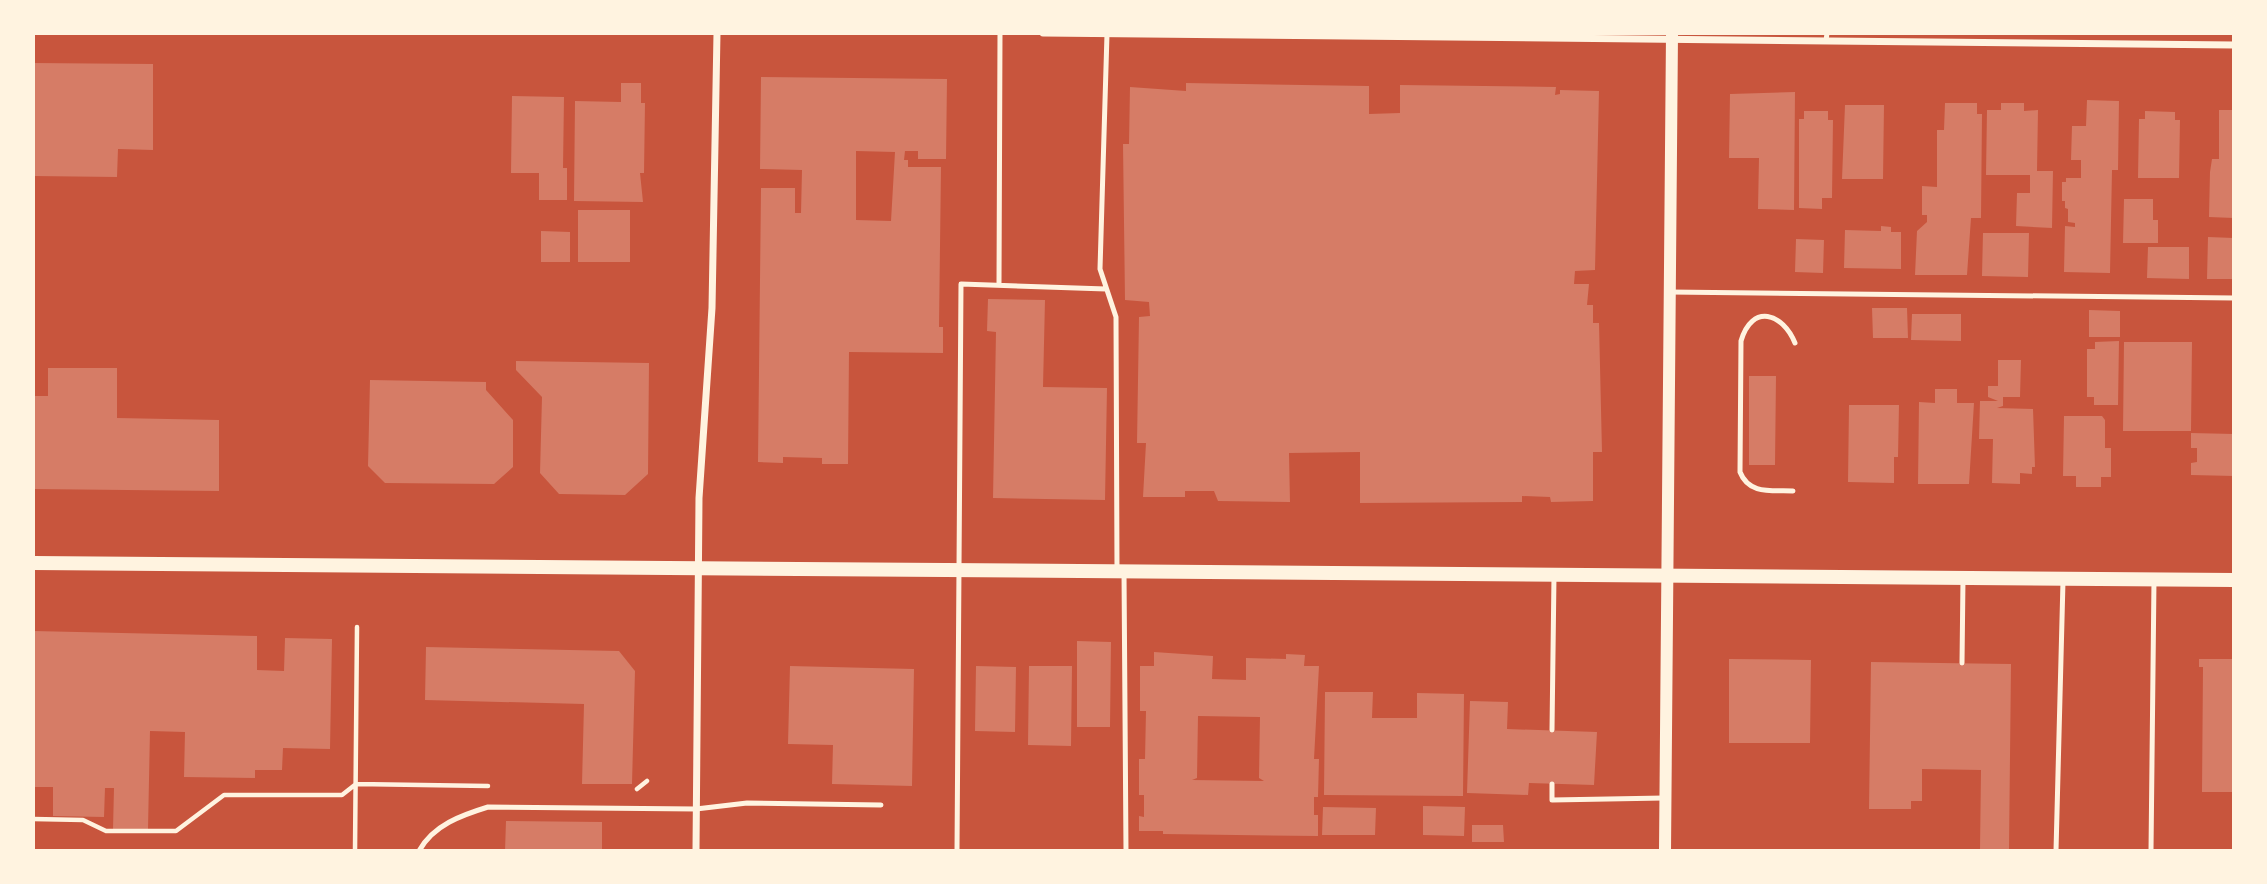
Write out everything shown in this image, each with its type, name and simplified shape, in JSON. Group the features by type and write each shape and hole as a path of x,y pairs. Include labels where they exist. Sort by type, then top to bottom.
{"main road":[{"path":"33,563 2234,580"}],"street":[{"path":"696,851 699,498 712,308 717,33"},
{"path":"1043,33 1827,37 2234,45"},
{"path":"1665,851 1672,36"}],"lane":[{"path":"999,284 1000,33"},
{"path":"1107,34 1100,269 1116,317 1126,851"},
{"path":"957,851 961,284 1106,289"},
{"path":"1669,292 2234,298"},
{"path":"1793,491 1757,489 1749,486 1740,472 1741,341 1751,322 1761,316 1773,316 1783,322 1795,343"},
{"path":"1552,730 1554,576"},
{"path":"1962,663 1963,579"},
{"path":"2056,851 2063,579"},
{"path":"2151,851 2154,580"},
{"path":"1552,784 1552,800 1664,798"},
{"path":"419,851 439,828 459,816 488,807 696,809 747,803 881,805"}],"path":[{"path":"355,851 358,627"},
{"path":"626,788 639,789 647,781"},
{"path":"33,819 83,820 106,831 176,831 224,795 342,795 356,784 491,786"}],"building":[{"path":"33,63 153,64 153,150 118,149 117,177 33,176"},
{"path":"761,77 947,79 946,159 918,159 918,151 905,151 904,160 908,160 908,167 941,167 939,327 943,327 943,353 849,352 848,464 822,464 822,458 783,457 783,463 758,462 761,188 795,188 795,213 801,213 802,170 760,169","holes":["856,151 895,152 891,221 856,220"]},
{"path":"621,83 641,83 641,103 645,103 644,173 640,173 643,202 574,201 575,101 621,102"},
{"path":"1186,83 1369,86 1369,114 1400,113 1400,85 1556,87 1555,95 1560,94 1560,90 1599,91 1595,270 1575,271 1574,284 1589,284 1587,305 1593,305 1593,323 1599,323 1602,452 1593,452 1593,501 1551,502 1550,497 1522,496 1522,502 1360,503 1360,452 1289,453 1290,502 1218,501 1214,491 1185,491 1185,497 1143,497 1146,443 1137,443 1139,317 1150,316 1149,302 1125,300 1123,144 1129,144 1130,87 1186,91"},
{"path":"1795,92 1794,210 1758,209 1759,158 1729,158 1730,94"},
{"path":"512,96 564,97 563,168 567,168 567,200 539,200 539,173 511,173"},
{"path":"2087,100 2119,101 2118,170 2112,170 2110,273 2064,272 2065,226 2075,227 2075,223 2068,222 2068,209 2065,208 2065,201 2062,201 2062,182 2066,182 2066,178 2081,178 2081,160 2071,160 2072,126 2086,126"},
{"path":"1945,103 1977,103 1977,114 1982,114 1981,218 1971,218 1967,275 1915,275 1917,231 1927,222 1927,215 1922,215 1922,186 1937,187 1937,130 1944,130"},
{"path":"2001,103 2024,103 2024,111 2038,110 2037,171 2053,171 2052,228 2016,226 2017,193 2030,193 2030,175 1986,175 1987,110 2001,110"},
{"path":"1845,105 1884,105 1883,179 1842,179"},
{"path":"2219,110 2234,110 2234,218 2209,217 2212,159 2219,159"},
{"path":"1804,111 1828,111 1828,120 1833,120 1832,198 1822,198 1822,209 1799,208 1799,119 1804,119"},
{"path":"2145,111 2175,112 2175,120 2180,120 2179,178 2138,178 2139,119 2145,119"},
{"path":"2124,199 2153,199 2153,220 2158,220 2158,243 2123,243"},
{"path":"578,210 630,210 630,262 578,262"},
{"path":"1881,226 1891,227 1891,232 1901,232 1901,269 1844,268 1845,230 1881,231"},
{"path":"541,231 570,232 570,262 541,262"},
{"path":"1983,233 2029,233 2028,277 1982,276"},
{"path":"2208,237 2234,238 2234,279 2207,279"},
{"path":"1796,239 1824,240 1823,273 1795,272"},
{"path":"2148,247 2189,247 2189,279 2147,278"},
{"path":"988,299 1045,300 1043,387 1107,388 1105,500 993,498 996,332 987,331"},
{"path":"1872,308 1907,308 1908,338 1873,338"},
{"path":"2089,310 2120,311 2120,337 2089,337"},
{"path":"1912,314 1961,314 1961,341 1911,340"},
{"path":"2119,341 2118,405 2094,405 2094,397 2087,397 2087,349 2095,349 2095,342"},
{"path":"2124,342 2192,342 2191,431 2123,431"},
{"path":"1998,360 2021,360 2020,397 2003,397 2003,406 1997,408 2033,409 2035,467 2032,467 2032,474 2020,473 2020,484 1992,483 1993,439 1979,439 1980,401 1998,401 1988,397 1988,386 1998,386"},
{"path":"516,361 649,363 648,474 625,495 559,494 540,473 542,397 516,370"},
{"path":"48,368 117,368 117,418 219,420 219,491 33,489 33,396 48,396"},
{"path":"1749,376 1776,376 1775,465 1749,465"},
{"path":"370,380 486,382 486,390 513,420 513,467 494,484 385,483 368,466"},
{"path":"1935,389 1957,389 1957,403 1974,403 1969,484 1918,484 1919,402 1935,403"},
{"path":"1849,405 1899,405 1898,457 1894,457 1894,483 1848,482"},
{"path":"2064,416 2102,416 2105,420 2105,448 2111,448 2111,477 2101,477 2101,487 2076,487 2076,476 2063,476"},
{"path":"2191,433 2234,434 2234,476 2191,475 2191,463 2197,462 2197,448 2191,448"},
{"path":"33,631 257,636 257,670 284,671 285,638 332,639 330,749 283,748 282,770 255,770 255,778 184,777 185,732 150,731 148,829 113,829 114,788 105,788 104,817 53,816 53,787 33,787"},
{"path":"1077,641 1111,642 1110,727 1077,727"},
{"path":"426,647 619,651 635,671 632,784 582,784 584,704 425,700"},
{"path":"1154,652 1213,656 1212,679 1246,680 1246,658 1286,659 1286,654 1305,655 1304,666 1319,666 1314,759 1319,759 1318,797 1314,797 1314,815 1318,815 1318,836 1163,834 1163,831 1139,831 1139,816 1144,817 1144,795 1139,795 1139,759 1145,759 1146,711 1140,711 1140,666 1154,666","holes":["1198,716 1260,717 1259,778 1264,781 1192,780 1197,778"]},
{"path":"1729,659 1811,660 1810,743 1729,743"},
{"path":"2199,659 2234,659 2234,792 2202,792 2203,667 2199,667"},
{"path":"1871,662 2011,664 2009,850 1980,849 1981,770 1922,769 1922,801 1911,801 1911,809 1869,809"},
{"path":"790,666 914,669 912,786 832,784 833,745 788,744"},
{"path":"976,666 1016,667 1015,732 975,731"},
{"path":"1029,666 1072,666 1071,746 1028,745"},
{"path":"1325,692 1373,692 1372,718 1417,718 1417,693 1464,694 1463,796 1324,795"},
{"path":"1470,701 1508,702 1507,729 1597,732 1594,785 1529,783 1528,795 1467,793"},
{"path":"1423,806 1465,807 1464,836 1423,835"},
{"path":"1323,807 1376,808 1375,835 1322,835"},
{"path":"506,821 602,822 602,851 505,851"},
{"path":"1472,825 1503,825 1504,842 1472,842"}]}
